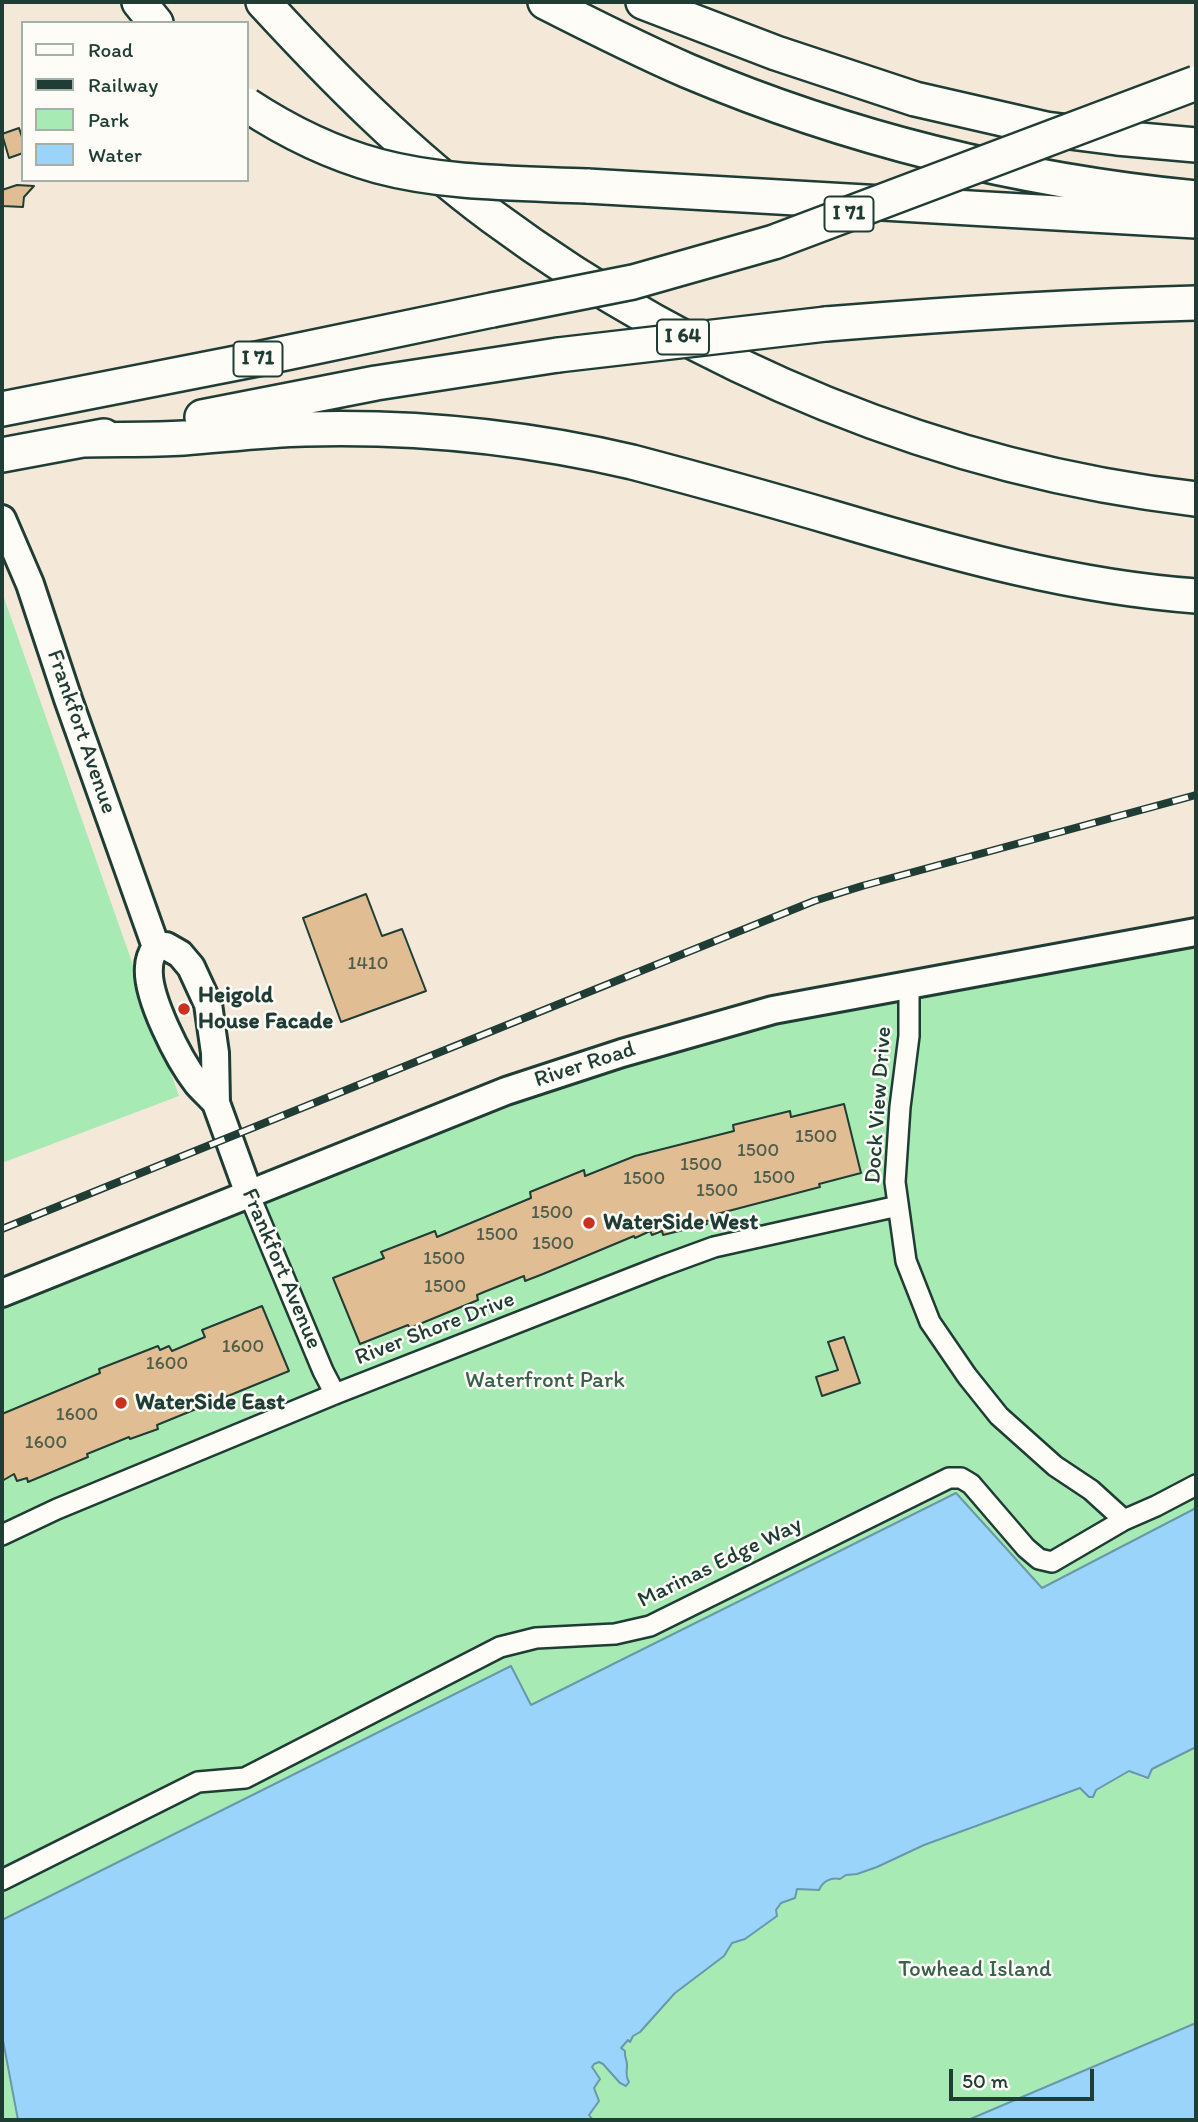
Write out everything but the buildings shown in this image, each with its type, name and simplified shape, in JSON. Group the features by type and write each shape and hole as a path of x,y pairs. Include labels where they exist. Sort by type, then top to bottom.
{"highway":[{"path":"139,2 154,21"},
{"name":"I 64","path":"263,2 360,103 491,216 629,307 702,347 832,406 964,452 1100,484 1196,499"},
{"path":"545,2 689,71 834,124 926,150 1004,168 1084,183 1196,198"},
{"path":"657,4 776,53 915,99 1046,129 1196,145"},
{"name":"I 71","path":"13,407 633,282 774,242 1196,83"},
{"path":"248,106 317,144 380,166 452,178 1196,220"},
{"name":"I 71","path":"2,456 376,383 558,355 826,324 955,313 1196,303"},
{"path":"83,440 182,438 267,430 350,428 410,430 529,442 632,462 1021,570 1121,588 1196,596"}],"street":[{"name":"Frankfort Avenue","path":"2,519 30,584 156,947"},
{"name":"River Road","path":"2,1293 506,1091 622,1053 772,1010 1196,932"},
{"name":"Frankfort Avenue","path":"156,947 166,946 180,954 191,967 208,1004 215,1053 216,1103 249,1194 335,1394"},
{"name":"Frankfort Avenue","path":"156,947 148,968 157,1006 184,1063 197,1083 216,1103"},
{"name":"Dock View Drive","path":"909,985 909,1036 900,1107 895,1182 906,1261 930,1322 967,1376 999,1416 1055,1466 1091,1490 1124,1520"},
{"name":"River Shore Drive","path":"2,1535 57,1509 335,1394 662,1266 714,1247 898,1206"},
{"name":"Marinas Edge Way","path":"2,1881 198,1782 245,1778 500,1647 536,1638 615,1634 650,1626 950,1478 961,1478 971,1484 1026,1548 1039,1559 1052,1562 1124,1520 1196,1485"}],"green space":[{"path":"2,592 179,1096 2,1163"},
{"name":"Waterfront Park","path":"1196,930 1196,1508 1042,1589 955,1493 531,1706 510,1666 2,1920 2,1301 249,1194 773,1010"},
{"name":"Towhead Island","path":"1196,1747 1196,2023 968,2120 593,2120 589,2115 599,2101 593,2088 599,2079 591,2067 599,2062 622,2086 629,2082 626,2078 627,2063 621,2048 640,2032 675,1993 724,1956 732,1943 776,1910 781,1903 794,1898 797,1889 819,1890 830,1879 840,1879 877,1867 924,1845 1080,1788 1096,1790 1129,1771 1143,1778 1150,1775 1152,1769"},
{"path":"2,2035 18,2120 2,2120"}],"water":[{"path":"956,1493 1042,1588 1196,1508 1196,1747 1152,1769 1148,1778 1129,1771 1096,1790 1093,1797 1089,1797 1080,1788 924,1845 877,1867 840,1879 830,1879 819,1890 797,1889 795,1898 781,1903 776,1910 777,1916 745,1939 732,1943 724,1956 675,1993 640,2032 621,2048 625,2051 627,2063 629,2082 626,2086 603,2064 594,2064 592,2067 600,2079 594,2088 599,2101 589,2115 593,2120 18,2120 2,2035 2,1920 511,1666 531,1705"},
{"path":"1196,2023 1196,2120 968,2120"}],"railway":[{"path":"2,1229 814,901 1196,795"}],"place":[{"name":"Heigold House Facade","path":"184,1009"},
{"name":"WaterSide West","path":"589,1223"},
{"name":"WaterSide East","path":"121,1403"}]}
